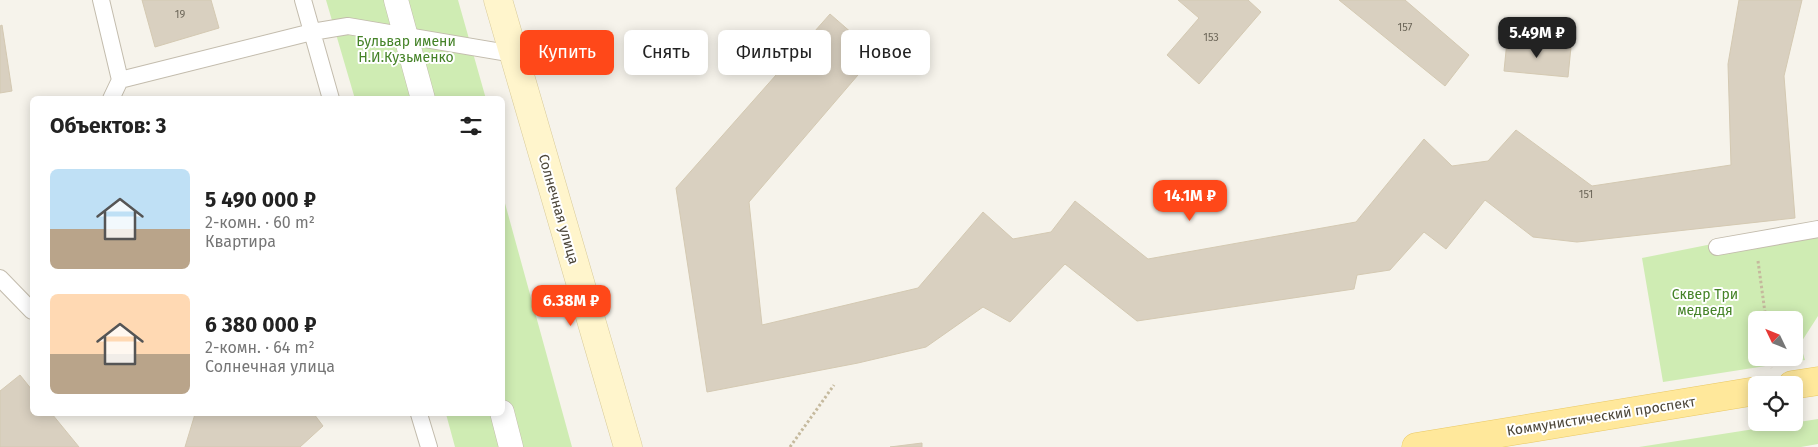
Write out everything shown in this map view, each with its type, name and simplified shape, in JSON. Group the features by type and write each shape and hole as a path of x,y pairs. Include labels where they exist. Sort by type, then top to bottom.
{"main road":[{"name":"Солнечная улица","path":"498,0 628,447"},
{"path":"1803,383 1818,381"},
{"name":"Коммунистический проспект","path":"1416,447 1748,392"}],"street":[{"path":"396,0 422,96"},
{"path":"503,416 511,447"}],"lane":[{"path":"101,0 120,80 112,96"},
{"path":"303,0 330,96"},
{"path":"120,80 312,32 348,26 514,54"},
{"path":"1717,247 1818,229"},
{"path":"0,278 30,309"},
{"path":"420,416 429,447"}],"path":[{"path":"1755,241 1765,311"},
{"path":"790,447 834,385"}],"green space":[{"name":"Бульвар имени Н.И.Кузьменко","path":"326,0 458,0 485,96 354,96"},
{"path":"505,203 572,447 455,447 447,416 505,416"},
{"name":"Сквер Три медведя","path":"1818,223 1818,316 1803,339 1803,311 1748,311 1748,366 1766,366 1663,382 1642,258"},
{"path":"1818,419 1818,444 1801,447 1639,447 1748,430 1803,431 1803,421"}],"building":[{"path":"142,0 211,0 219,28 155,47"},
{"path":"1178,0 1248,0 1261,12 1199,84 1167,55 1199,18"},
{"path":"1339,0 1405,0 1469,55 1445,86"},
{"path":"1739,0 1802,0 1784,76 1795,218 1577,242 1533,237 1485,200 1446,249 1424,232 1390,270 1357,275 1354,289 1137,321 1065,264 1010,322 983,307 926,347 858,363 707,392 676,188 776,75 831,75 831,30 816,30 830,14 848,30 841,30 841,75 858,75 749,202 762,325 918,288 983,212 1013,239 1051,232 1075,201 1148,259 1356,222 1424,139 1452,166 1488,161 1516,130 1592,186 1731,165 1728,64"},
{"path":"2,25 12,91 0,93 0,26"},
{"path":"1507,41 1571,47 1568,77 1504,71"},
{"path":"20,375 30,388 30,416 54,416 79,447 0,447 0,391"},
{"path":"194,416 316,416 323,426 300,447 185,447"},
{"path":"922,443 922,447 890,447"}]}
